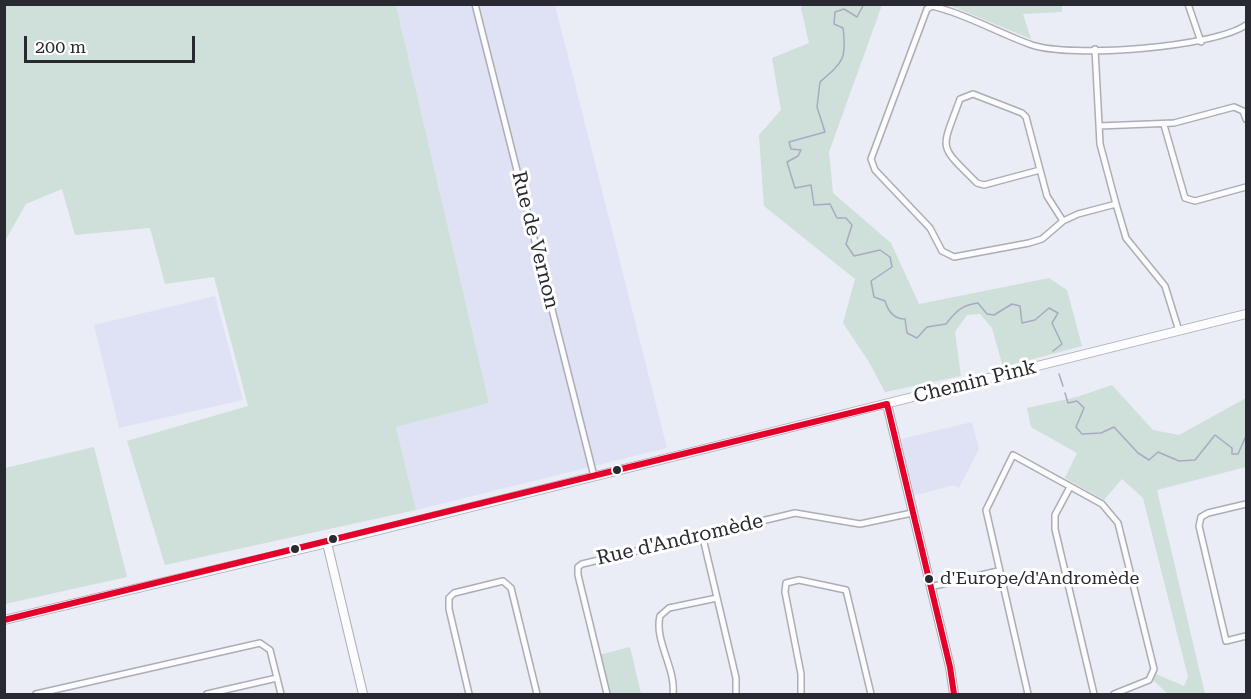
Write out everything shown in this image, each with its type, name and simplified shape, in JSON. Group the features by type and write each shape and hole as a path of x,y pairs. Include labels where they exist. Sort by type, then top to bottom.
{"main road":[{"name":"Chemin Pink","path":"4,620 327,543 1246,314"},
{"path":"887,405 952,676 954,694"},
{"path":"327,543 363,694"}],"street":[{"name":"Rue de Vernon","path":"475,4 594,476"},
{"path":"1188,4 1201,42"},
{"path":"1116,204 1078,214 1063,221 1041,239 1029,243 954,257 942,251 930,228 875,170 871,159 927,9 932,6 1032,45 1064,51 1201,42 1228,35 1246,25"},
{"path":"1095,49 1100,144 1126,238 1165,286 1179,331"},
{"path":"1040,170 984,185 977,183 947,153 944,143 960,99 973,94 1022,112 1026,117 1047,196 1063,221"},
{"path":"1099,126 1164,125 1234,107 1243,111 1246,119"},
{"path":"1164,125 1185,198 1195,201 1246,187"},
{"path":"1028,694 998,571 986,510 1013,455 1106,507 1118,523 1154,669 1149,680 1114,694"},
{"path":"1070,487 1055,515 1055,529 1095,694"},
{"path":"1246,504 1204,514 1199,526 1226,641 1246,636"},
{"name":"Rue d'Andromède","path":"607,694 578,567 590,561 795,513 860,524 912,513"},
{"path":"702,534 736,678 736,694"},
{"path":"930,587 998,571"},
{"path":"801,694 801,674 784,592 786,583 795,579 846,590 871,694"},
{"path":"469,694 449,609 449,598 454,593 503,581 511,588 537,694"},
{"path":"673,694 673,680 659,625 660,616 669,608 717,598"},
{"path":"36,694 260,643 270,650 281,694"},
{"path":"207,694 277,678"}],"shaded area":[{"path":"5,4 396,5 489,403 396,427 416,510 165,565 127,441 248,406 214,277 165,284 150,228 75,235 62,189 26,204 5,241"},
{"path":"804,4 882,5 829,152 833,193 891,243 919,304 1049,278 1067,290 1082,346 1003,367 992,328 980,314 967,315 955,332 961,376 885,392 869,362 843,323 855,279 764,206 759,135 781,110 772,58 809,43 801,8"},
{"path":"396,5 555,5 667,448 416,510 396,427 489,403"},
{"path":"949,5 1062,5 1062,12 1023,14 1031,39"},
{"path":"215,296 243,400 119,428 94,325"},
{"path":"1112,385 1153,430 1179,435 1246,398 1246,467 1157,490 1205,694 1168,694 1153,680 1156,674 1184,686 1188,677 1143,498 1122,479 1104,500 1065,478 1077,453 1031,427 1027,408 1077,397"},
{"path":"972,422 979,449 959,488 954,485 913,496 901,439"},
{"path":"94,447 127,577 5,604 5,468"},
{"path":"630,647 641,694 607,694 599,655"}],"waterway":[{"path":"864,4 857,17 844,9 835,12 834,24 843,28 844,53 834,69 820,82 817,107 825,132 789,142 791,149 801,150 798,156 787,162 795,188 811,185 814,205 830,204 837,218 846,218 852,225 846,244 854,256 880,250 890,257 892,267 871,281 874,297 885,301 895,316 905,319 907,333 917,338 927,327 946,324 960,309 972,304 978,303 987,314 994,315 1012,304 1020,306 1022,323 1035,320 1049,308 1058,313 1052,323 1062,344 1053,351"},
{"path":"1059,374 1063,386"},
{"path":"1065,393 1068,403 1077,401 1084,408 1076,427 1082,434 1101,433 1114,427 1138,453 1149,460 1158,452 1179,461 1195,460 1215,435 1232,448 1232,454 1238,454 1246,436"}],"transit line":[{"path":"4,620 887,404 950,667 954,694"}],"place":[{"name":"d'Europe/d'Andromède","path":"929,579"}]}
